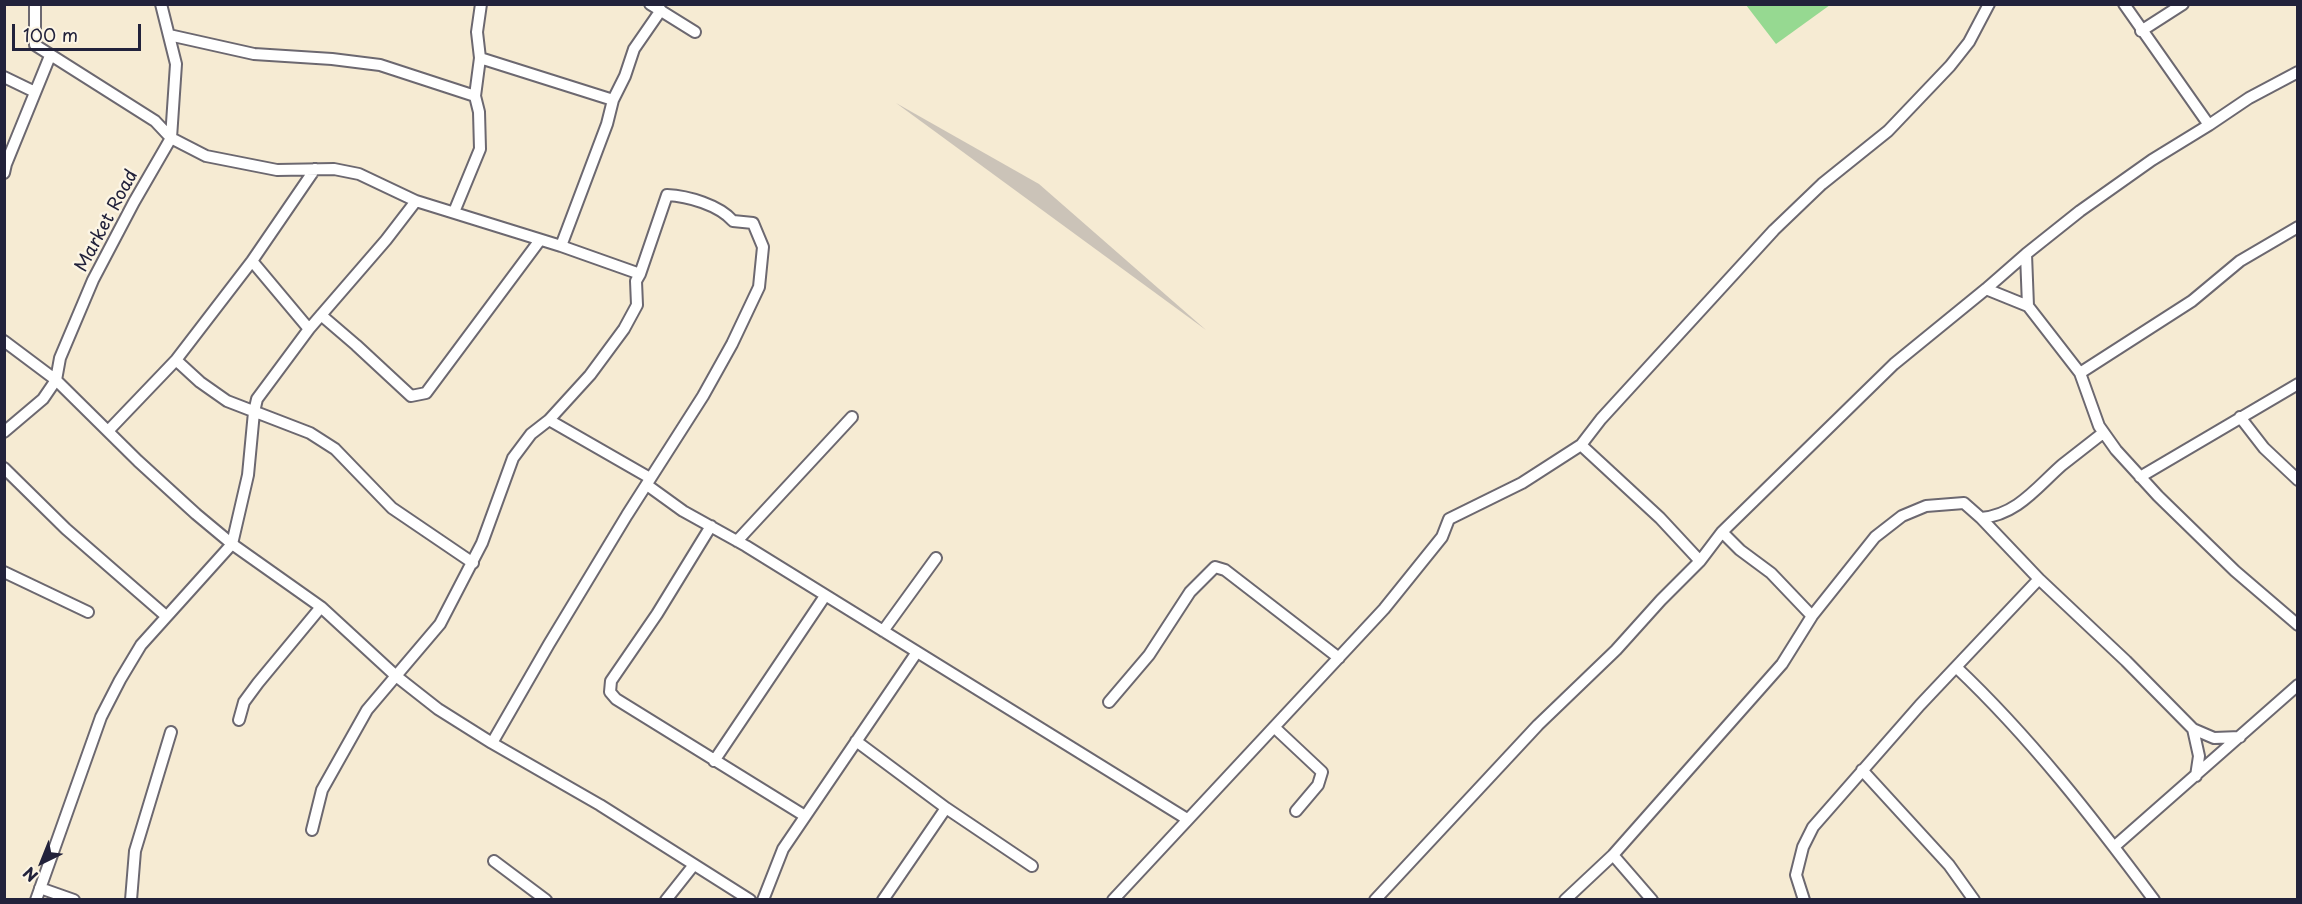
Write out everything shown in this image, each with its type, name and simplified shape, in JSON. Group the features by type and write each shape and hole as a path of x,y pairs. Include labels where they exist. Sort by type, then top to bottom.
{"street":[{"path":"35,4 35,45 155,121 171,138 206,156 277,170 334,169 359,174 416,201 561,246 640,274"},
{"name":"Market Road","path":"4,432 43,399 56,380 60,358 93,280 171,138 176,64 162,4"},
{"path":"454,212 480,149 479,112 475,96 480,58 477,32 481,4"},
{"path":"650,4 695,32"},
{"path":"1113,900 1340,658 1423,563 1442,537 1449,519 1522,483 1581,445 1601,418 1774,230 1822,184 1888,131 1950,66 1969,42 1989,4"},
{"path":"2124,4 2209,125"},
{"path":"2141,31 2183,4"},
{"path":"561,246 607,124 613,100 625,76 634,49 661,10"},
{"path":"169,35 254,54 332,59 380,65 475,96"},
{"path":"4,173 50,56"},
{"path":"480,58 613,100"},
{"path":"1375,900 1538,725 1616,650 1700,561 1722,532 1894,364 2080,211 2126,178 2249,98 2298,72"},
{"path":"4,77 35,92"},
{"path":"109,430 176,360 252,261 315,169"},
{"path":"312,830 322,790 367,710 440,624 472,563 498,504 513,458 531,434 549,420 590,375 624,330 637,305 636,281 667,195 710,207 725,213 733,221 753,223 763,247 759,287 732,344 703,396 648,481 555,634 492,743"},
{"path":"36,900 101,717 120,680 141,645 232,544 248,475 257,399 309,329 386,240 416,201"},
{"path":"2080,373 2192,301 2240,261 2298,227"},
{"path":"321,315 411,396 418,396 426,393 540,240"},
{"path":"2026,254 2028,306"},
{"path":"252,261 309,329"},
{"path":"1986,289 2028,306 2080,373 2099,426 2116,450 2140,477 2235,571 2298,625"},
{"path":"4,341 56,380 109,430 138,462 232,544 321,607 396,676 438,709 600,805 750,900"},
{"path":"176,360 200,382 227,401 310,433 334,449 392,508 472,563"},
{"path":"2140,477 2298,384"},
{"path":"737,542 852,417"},
{"path":"2240,417 2264,448 2298,480"},
{"path":"549,420 648,481 683,511 711,526 917,652 1047,735 1187,819"},
{"path":"1981,518 1995,517 2016,507 2062,465 2103,433"},
{"path":"1581,445 1660,518 1700,561"},
{"path":"4,468 66,530 166,616"},
{"path":"1565,900 1613,855 1782,664 1812,616 1875,537 1902,516 1926,506 1964,503 2193,729 2214,738 2240,737"},
{"path":"711,526 657,614 611,681 610,692 616,699 805,816"},
{"path":"1722,532 1740,550 1771,573 1812,616"},
{"path":"882,631 936,558"},
{"path":"1108,702 1149,654 1190,592 1215,567 1225,570 1340,658"},
{"path":"4,572 88,612"},
{"path":"1804,900 1796,875 1803,847 1813,827 1862,770 2039,579"},
{"path":"714,761 825,596"},
{"path":"239,720 244,702 321,607"},
{"path":"762,900 783,849 917,652"},
{"path":"1956,667 1992,701 2115,846 2154,900"},
{"path":"2115,846 2298,685"},
{"path":"1274,728 1322,772 1318,785 1296,811"},
{"path":"2193,729 2199,756 2196,776"},
{"path":"131,900 135,851 171,732"},
{"path":"856,741 946,808 1032,866"},
{"path":"1862,770 1949,865 1974,900"},
{"path":"885,899 946,808"},
{"path":"1613,855 1652,900"},
{"path":"494,861 546,900"},
{"path":"666,900 693,866"},
{"path":"39,888 74,900"}],"shaded area":[{"path":"896,103 1039,184 1206,330"}],"green space":[{"path":"1746,5 1830,5 1776,44"}]}
